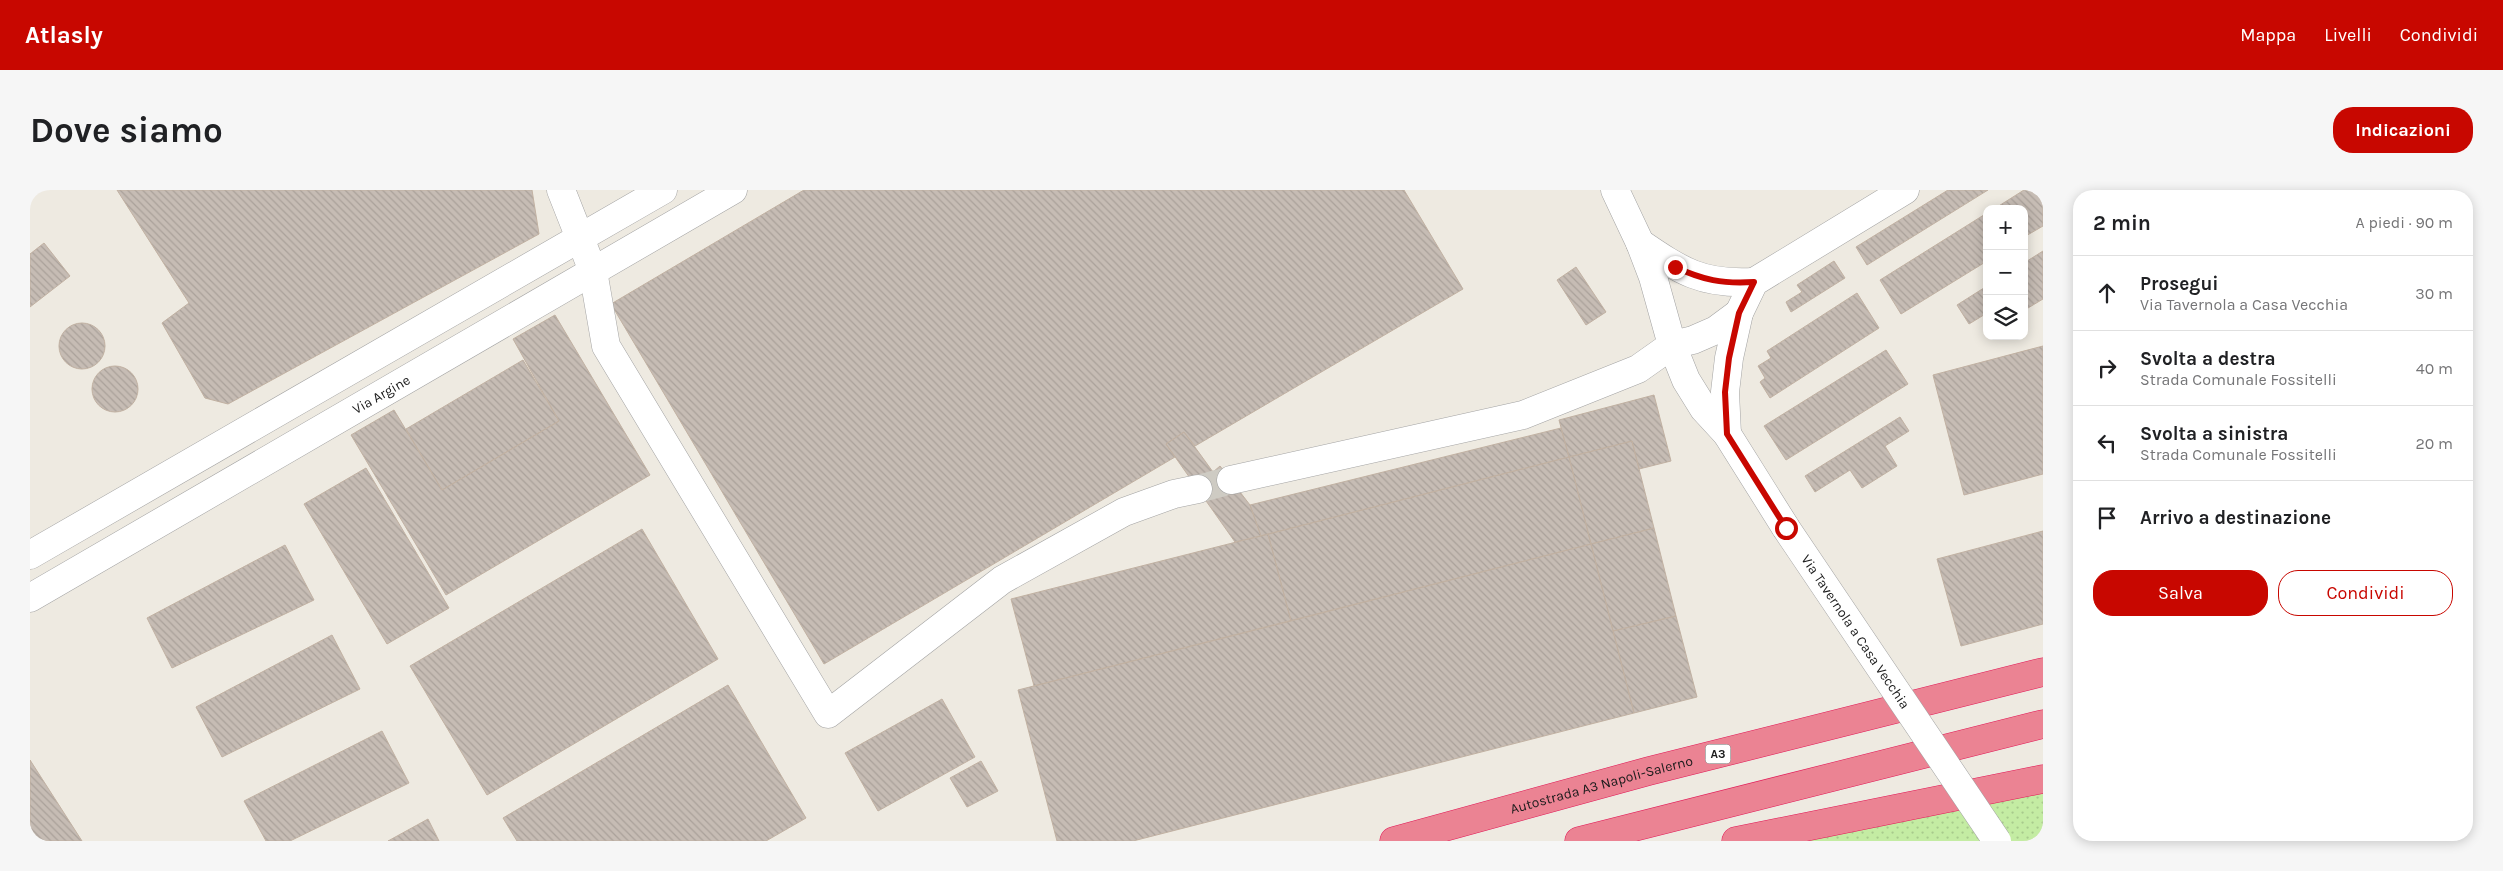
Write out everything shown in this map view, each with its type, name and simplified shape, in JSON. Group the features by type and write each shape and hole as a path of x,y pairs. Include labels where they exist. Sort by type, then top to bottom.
{"highway":[{"name":"Autostrada A3 Napoli-Salerno","path":"1394,841 1649,771 2043,672"},
{"path":"1579,841 2043,724"},
{"path":"1736,841 2043,779"}],"street":[{"path":"561,190 593,271 606,346 828,714 1002,580 1124,512 1174,494 1198,489"},
{"path":"30,555 663,190"},
{"name":"Via Argine","path":"30,598 733,190"},
{"name":"Via Tavernola a Casa Vecchia","path":"1615,190 1640,243 1653,277 1672,345 1696,398 1726,424 1786,528 1997,841"},
{"path":"1640,243 1675,267 1700,278 1729,283 1754,282 1905,190"},
{"path":"1726,424 1729,358 1739,313 1754,282"},
{"path":"1231,480 1523,415 1638,369 1672,345 1693,340 1716,330 1739,313"}],"green space":[{"path":"2043,791 2043,841 1793,841"}],"building":[{"path":"117,190 532,190 539,234 228,404 205,398 162,323 189,303"},
{"path":"804,190 1404,190 1463,289 1195,446 1184,432 1166,444 1175,457 824,664 611,304"},
{"path":"1948,190 1988,190 1867,265 1856,247"},
{"path":"2024,190 2043,190 2043,226 2028,235 2028,205 2000,205"},
{"path":"1983,216 1983,263 1901,314 1880,280"},
{"path":"44,243 70,276 30,307 30,254"},
{"path":"2043,251 2043,299 2028,308 2028,295 2028,260"},
{"path":"1834,261 1845,278 1791,312 1786,302 1802,292 1797,285"},
{"path":"1576,267 1606,312 1586,325 1557,280"},
{"path":"1983,289 1983,315 1969,324 1957,305"},
{"path":"1857,293 1879,328 1770,398 1760,382 1765,378 1758,366 1771,358 1767,351"},
{"path":"555,315 650,475 446,595 351,435 394,410 442,490 559,421 513,339"},
{"path":"78,323 86,323 95,327 101,333 105,346 101,359 95,365 86,369 78,369 69,365 63,359 59,350 59,342 63,333 69,327"},
{"path":"2043,346 2043,474 1964,495 1933,375"},
{"path":"1886,350 1908,384 1786,460 1764,426"},
{"path":"523,360 559,421 442,490 406,429"},
{"path":"115,366 128,370 134,376 138,389 134,402 128,408 115,412 102,408 96,402 92,389 96,376 102,370"},
{"path":"1654,395 1671,461 1639,469 1632,441 1569,457 1559,420"},
{"path":"1900,417 1909,431 1885,446 1897,466 1862,488 1850,470 1815,492 1805,476"},
{"path":"1561,428 1569,457 1261,536 1250,505"},
{"path":"1184,432 1213,472 1220,466 1250,505 1261,536 1235,542 1166,444"},
{"path":"1632,441 1654,528 1591,544 1569,457"},
{"path":"1569,457 1591,544 1291,621 1268,534"},
{"path":"366,468 449,608 387,644 304,504"},
{"path":"1654,528 1676,616 1613,631 1591,544"},
{"path":"642,529 718,659 487,795 410,666"},
{"path":"2043,531 2043,624 1961,646 1937,559"},
{"path":"1268,534 1291,621 1034,686 1011,599"},
{"path":"1591,544 1634,713 1133,841 1057,841 1018,690"},
{"path":"285,545 314,600 172,668 147,618"},
{"path":"1676,616 1697,697 1634,713 1613,631"},
{"path":"332,635 360,689 222,757 196,707"},
{"path":"728,685 806,818 766,841 517,841 503,818"},
{"path":"942,699 975,757 878,811 845,753"},
{"path":"382,731 409,783 290,841 266,841 244,801"},
{"path":"30,760 82,841 30,841"},
{"path":"981,761 998,791 967,807 950,778"},
{"path":"428,819 439,841 388,841"}],"tunnel":[{"path":"1198,489 1231,480"}],"route":[{"path":"1675,267 1700,278 1729,283 1754,282 1739,313 1729,358 1725,392 1727,434 1786,528"}]}
